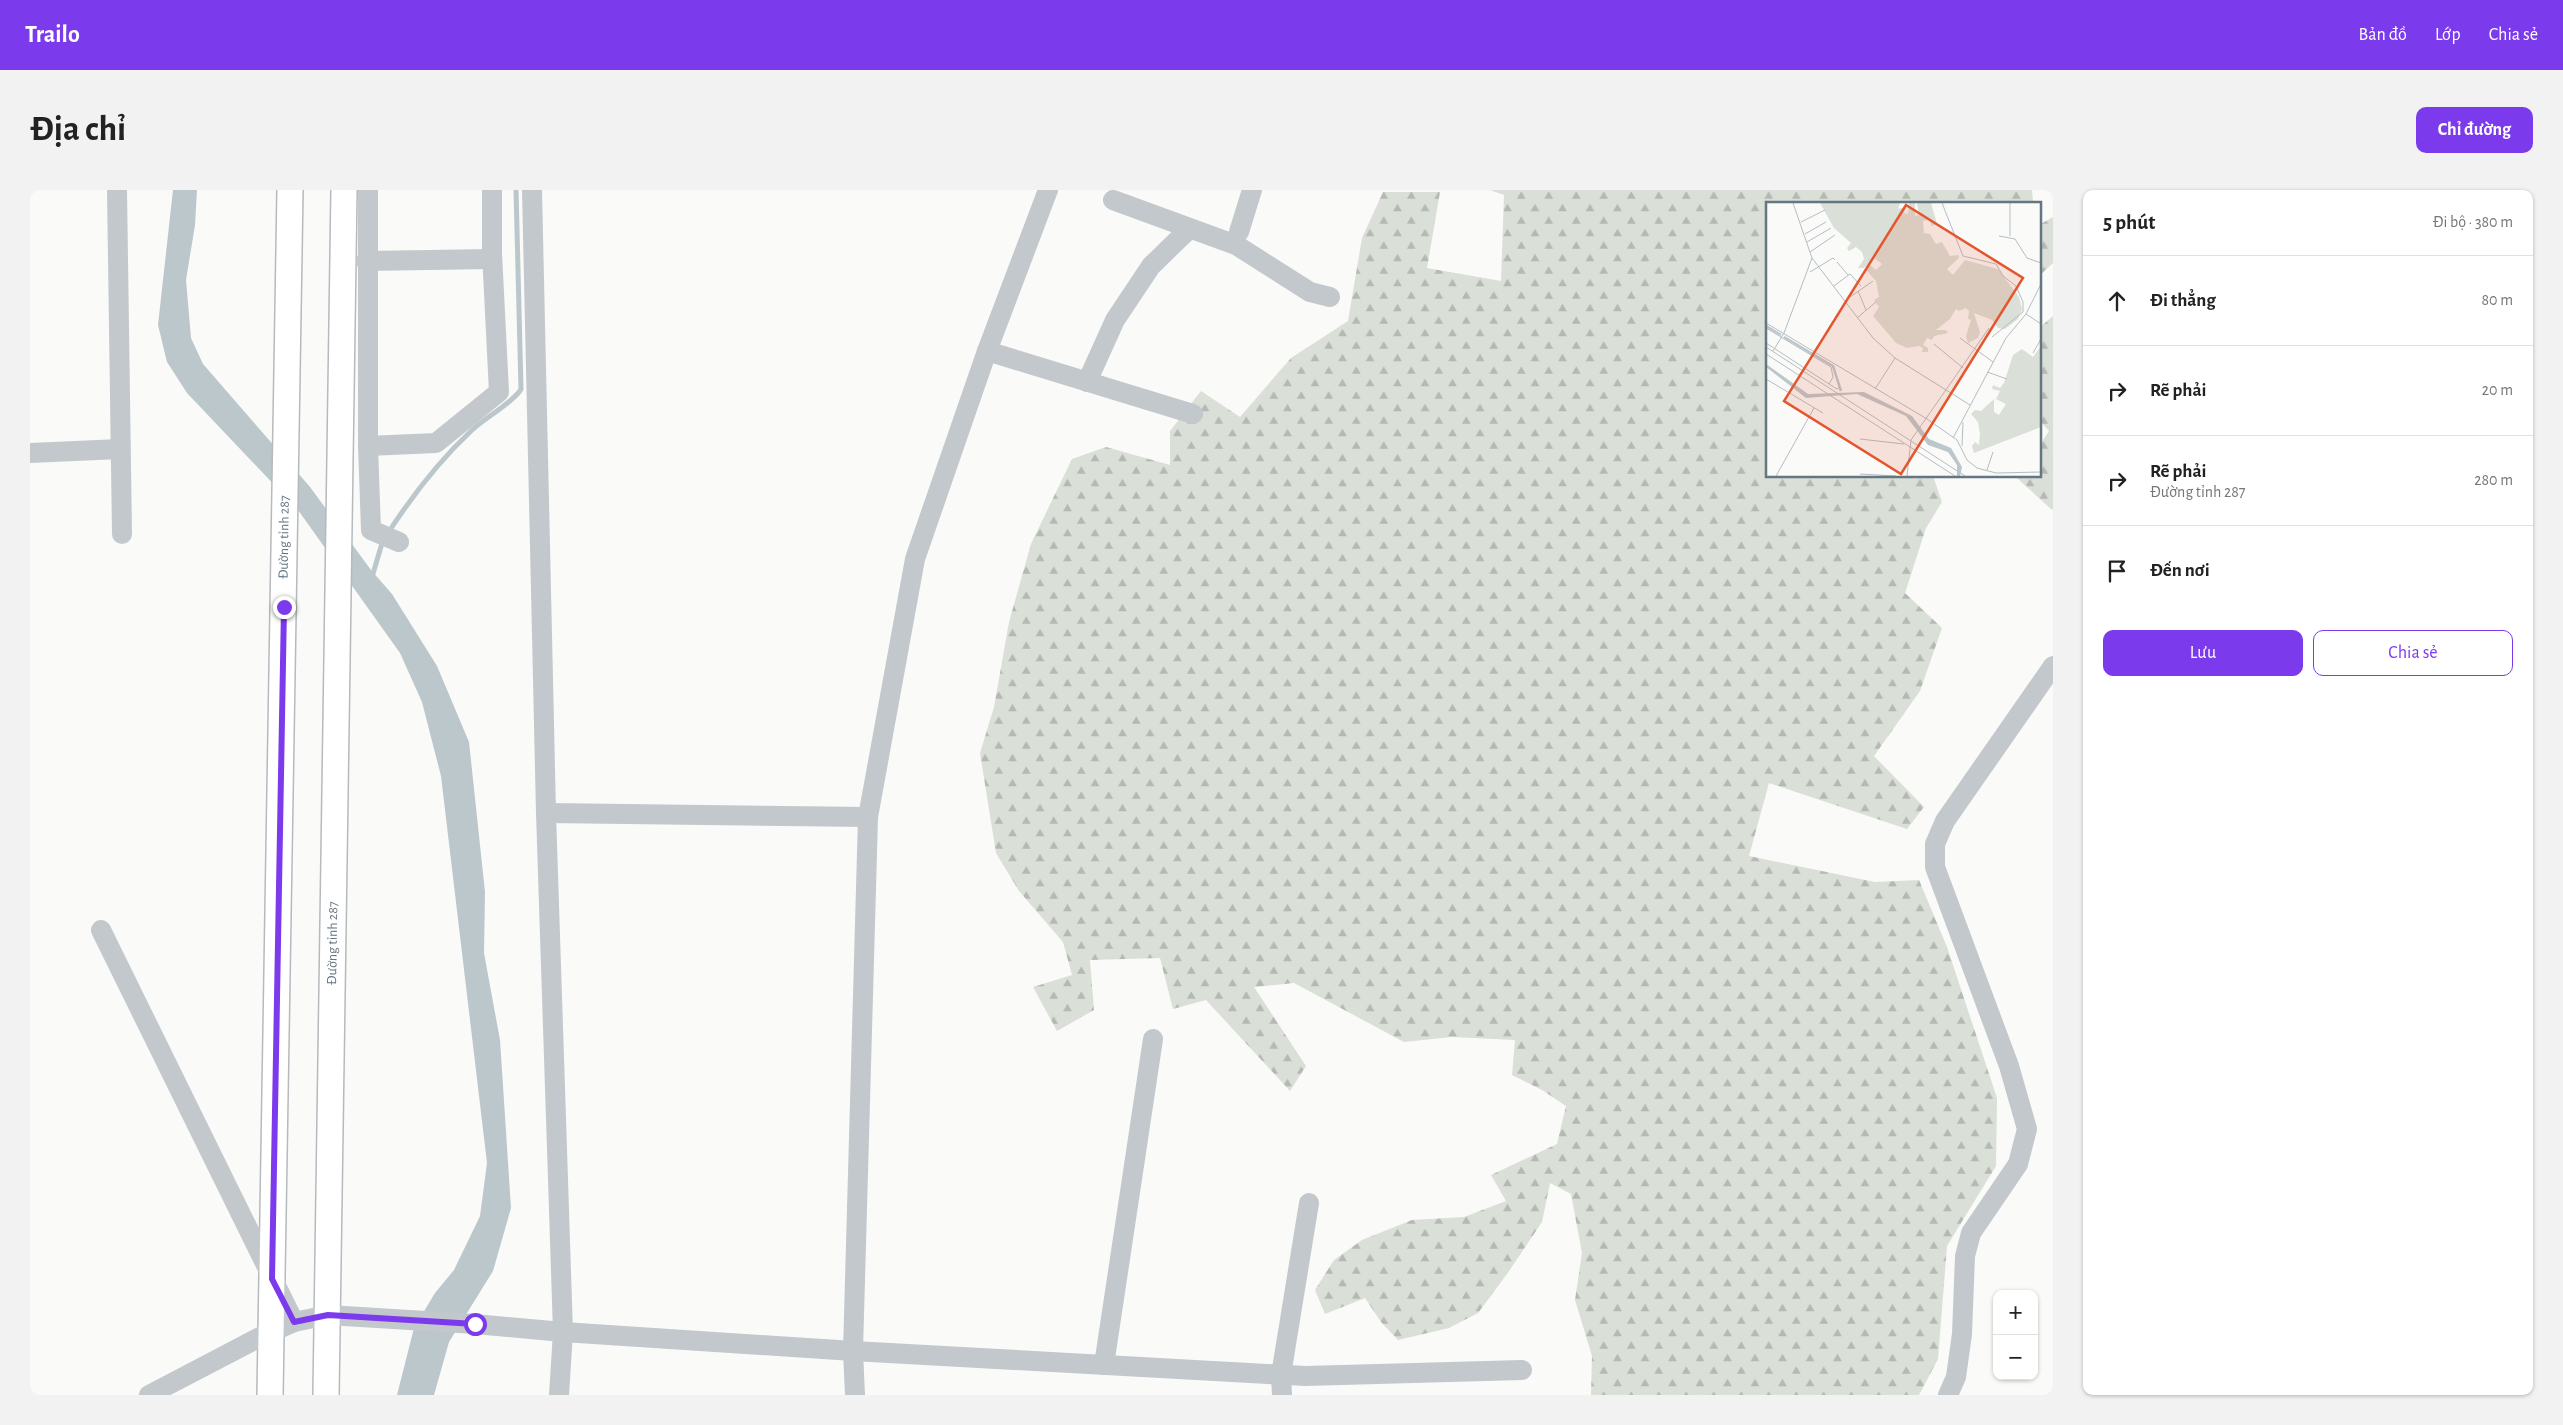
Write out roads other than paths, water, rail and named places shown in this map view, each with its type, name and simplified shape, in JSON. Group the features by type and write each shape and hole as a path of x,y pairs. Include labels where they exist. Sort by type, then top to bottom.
{"main road":[{"name":"Đường tỉnh 287","path":"270,1395 290,190"},
{"name":"Đường tỉnh 287","path":"326,1395 336,598 344,190"}],"street":[{"path":"117,190 122,534"},
{"path":"368,190 366,261 368,446 373,531"},
{"path":"368,446 436,443 499,392 492,259 492,190"},
{"path":"532,190 546,813 562,1332 559,1395"},
{"path":"855,1395 854,1352 868,817 914,559 987,351 1048,190"},
{"path":"1239,232 1252,190"},
{"path":"1113,200 1188,230 1236,245 1310,292 1330,297"},
{"path":"1087,382 1115,320 1150,266 1188,230"},
{"path":"366,261 492,259"},
{"path":"987,351 1192,414"},
{"path":"30,453 120,449"},
{"path":"338,516 399,542"},
{"path":"1948,1395 1956,1377 1962,1334 1965,1256 1971,1233 2018,1164 2027,1129 2010,1066 1935,866 1935,844 1945,821 2053,666"},
{"path":"546,813 868,817"},
{"path":"101,930 294,1322"},
{"path":"1104,1365 1153,1039"},
{"path":"1282,1395 1281,1375 1309,1203"},
{"path":"149,1395 271,1332 294,1322 328,1315 854,1352 1281,1375 1306,1376 1522,1370"}],"waterway":[{"path":"388,533 416,492 448,454 476,426 513,399 521,389 516,190"},
{"path":"372,577 383,540"}]}
